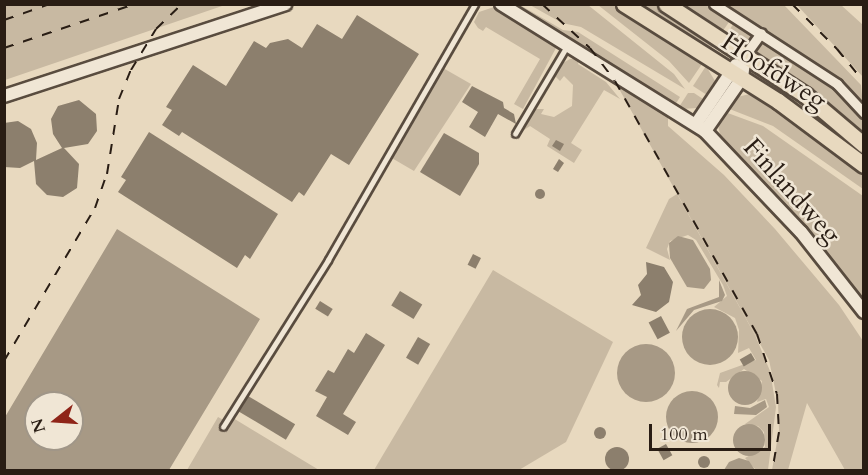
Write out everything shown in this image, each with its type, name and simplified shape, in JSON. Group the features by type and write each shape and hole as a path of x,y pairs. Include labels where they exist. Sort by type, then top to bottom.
{"main road":[{"name":"Hoofdweg","path":"624,4 736,74 821,131 864,165"},
{"name":"Hoofdweg","path":"666,4 805,95 864,145"}],"street":[{"path":"4,96 285,4"},
{"name":"Finlandweg","path":"501,4 701,128 801,232 864,312"},
{"path":"714,4 837,84 864,113"},
{"path":"736,74 745,55 761,33"},
{"name":"Finlandweg","path":"701,128 736,74"}],"lane":[{"path":"223,427 328,261 476,4"},
{"path":"515,134 568,44"}],"shaded area":[{"path":"5,4 225,5 5,80"},
{"path":"510,5 520,5 563,30 578,32 680,97 675,105"},
{"path":"530,5 588,5 674,74 685,89 581,27 562,23"},
{"path":"598,5 616,5 702,64 689,83 669,61"},
{"path":"633,5 655,5 716,42 709,52"},
{"path":"673,5 708,5 728,17 729,22 720,35"},
{"path":"721,5 784,5 861,85 863,108 823,70"},
{"path":"797,5 841,5 863,25 863,77"},
{"path":"494,7 553,40 556,48 523,109 514,104 540,59 486,27 483,31 478,28 474,22 479,12"},
{"path":"735,21 752,34 746,47 725,37"},
{"path":"764,42 829,81 863,117 863,138 755,55 758,45"},
{"path":"570,59 579,59 578,64 606,82 620,99 604,90 571,143 582,150 574,163 547,146 550,139 530,126 524,130 535,109 544,109 541,114 554,117 572,106 573,85 564,76 560,81 555,76 561,64"},
{"path":"706,66 715,81 710,97 693,86"},
{"path":"443,68 471,84 414,171 390,157"},
{"path":"754,68 783,85 863,150 863,158 749,75"},
{"path":"612,76 668,114 668,126 724,175 775,229 839,305 863,341 863,470 845,470 807,403 788,470 772,470 779,430 778,403 769,360"},
{"path":"688,93 694,93 706,101 697,108 682,109 679,107"},
{"path":"750,94 826,140 863,171 863,189 773,126 727,108 737,97"},
{"path":"725,112 763,126 863,196 863,306 721,141 718,124"},
{"path":"677,194 755,335 770,371 776,407 768,470 756,470 745,458 765,447 764,432 758,426 745,424 769,407 766,399 757,402 762,381 744,369 726,382 720,382 719,388 717,385 720,373 756,360 749,348 738,353 739,330 735,318 714,307 727,296 723,285 696,240 688,235 670,241 667,249 670,260 646,248 669,199"},
{"path":"117,229 260,319 169,470 5,470 5,417"},
{"path":"678,236 693,240 710,269 711,280 704,289 687,287 670,258 669,243"},
{"path":"493,270 613,342 566,442 519,470 374,470"},
{"path":"719,280 725,295 722,301 694,310 676,331 687,309 719,297"},
{"path":"705,309 715,309 730,317 736,326 738,337 736,348 730,357 715,365 705,365 694,360 687,353 682,342 682,332 687,321 694,314"},
{"path":"646,344 662,349 670,357 675,373 670,389 662,397 646,402 630,397 622,389 617,373 622,357 630,349"},
{"path":"745,371 757,376 762,388 757,400 745,405 733,400 728,388 733,376"},
{"path":"692,391 702,393 710,399 716,407 718,417 716,427 710,435 702,441 692,443 682,441 674,435 668,427 666,417 668,407 674,399 682,393"},
{"path":"765,400 767,407 756,415 734,414 735,406 750,408"},
{"path":"218,417 229,423 233,418 319,470 187,470"},
{"path":"749,424 760,429 765,440 760,451 749,456 738,451 733,440 738,429"},
{"path":"739,458 749,461 755,470 724,470 729,462"}],"building":[{"path":"357,15 419,54 349,165 331,154 304,196 299,192 292,202 182,132 179,136 162,125 172,110 166,107 193,65 226,86 254,41 266,48 270,43 288,39 302,48 317,24 342,39"},
{"path":"472,86 503,102 504,108 514,114 516,124 498,114 485,137 469,127 478,112 462,102"},
{"path":"79,100 96,114 97,131 88,144 64,148 79,164 77,188 63,197 47,195 36,184 34,161 20,168 4,167 4,123 18,121 31,129 37,143 36,160 62,148 53,134 51,119 58,106"},
{"path":"149,132 278,214 250,259 245,255 237,268 118,192 126,180 121,177"},
{"path":"444,133 479,153 479,164 460,196 420,172"},
{"path":"556,140 564,144 560,151 552,146"},
{"path":"559,159 564,163 558,172 553,169"},
{"path":"540,189 544,190 544,198 540,199 536,198 535,194 536,190"},
{"path":"473,254 481,258 476,269 468,265"},
{"path":"646,262 664,267 673,282 669,302 656,312 632,305 641,295 638,285 647,274"},
{"path":"400,291 422,304 414,319 391,306"},
{"path":"320,301 333,309 328,317 315,309"},
{"path":"661,316 670,333 658,339 649,323"},
{"path":"366,333 385,345 343,414 356,422 348,435 316,416 327,397 315,391 328,370 334,373 348,349 354,353"},
{"path":"418,337 430,344 418,365 406,358"},
{"path":"751,353 755,360 744,366 740,360"},
{"path":"248,396 295,424 286,440 239,411"},
{"path":"600,427 606,433 600,439 594,433"},
{"path":"666,444 672,455 664,460 657,449"},
{"path":"617,447 622,448 628,454 628,464 622,470 617,471 612,470 606,464 605,459 606,454 612,448"},
{"path":"706,456 709,457 709,467 702,468 699,467 698,460 699,457"}],"railway":[{"path":"4,20 50,4"},
{"path":"4,48 135,4"},
{"path":"4,361 95,208 107,174 119,99 131,70 156,29 182,4"},
{"path":"542,4 590,48 615,81 757,334 777,394 779,432 772,470"},
{"path":"792,4 837,49 864,82"}]}
